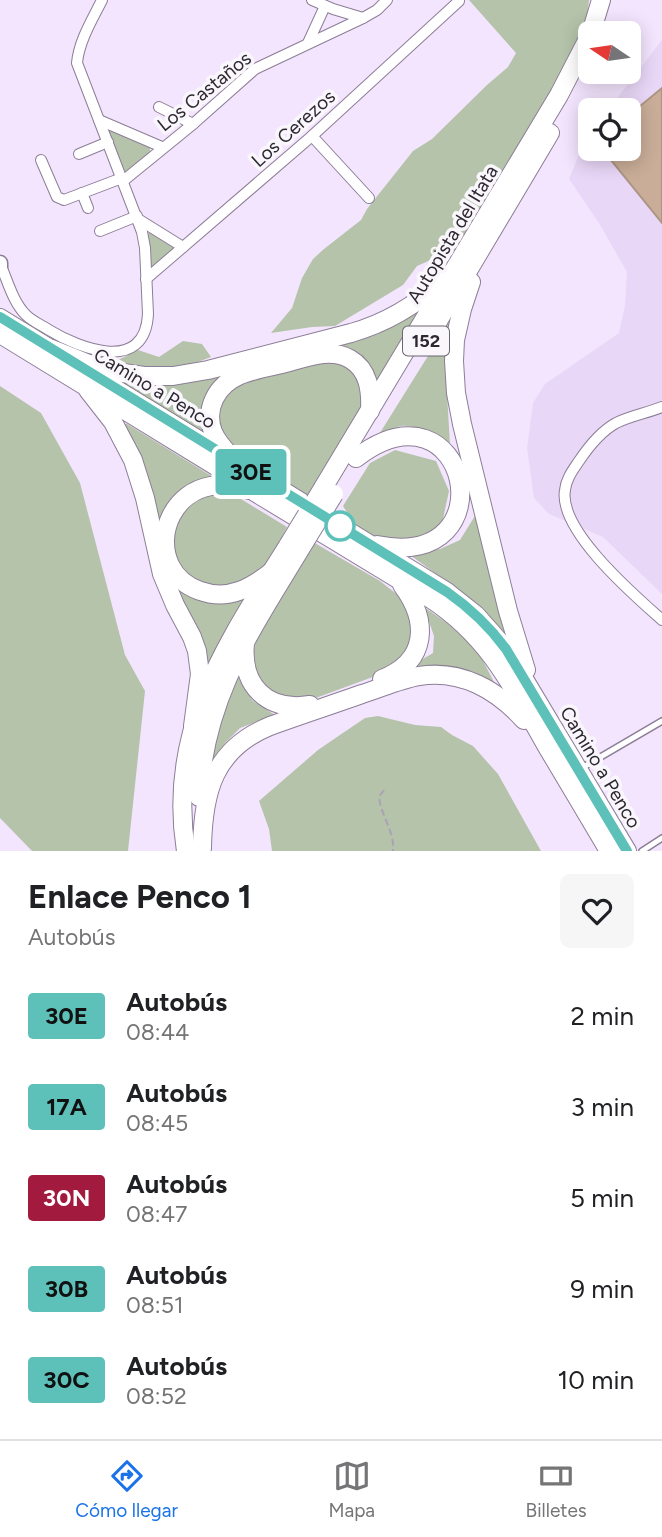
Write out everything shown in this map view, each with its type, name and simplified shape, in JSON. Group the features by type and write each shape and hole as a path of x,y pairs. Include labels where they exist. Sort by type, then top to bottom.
{"highway":[{"name":"Autopista del Itata","path":"594,21 601,0"},
{"path":"607,21 613,0"},
{"name":"Autopista del Itata","path":"328,491 370,411 578,58"},
{"name":"Autopista del Itata","path":"328,491 356,458 578,84"},
{"path":"497,224 462,309 455,340 454,379 462,424 508,611 537,699"},
{"path":"52,349 103,369 130,374 173,376 208,370 374,326 419,301 459,263"},
{"path":"236,462 215,435 211,424 211,411 218,391 227,382 241,375 319,355 344,356 355,363 365,375 369,385 370,411"},
{"path":"89,390 113,422 133,460 142,486 162,574 197,651 200,674 185,769 183,804 183,823 197,850"},
{"path":"356,458 372,446 388,439 419,438 443,450 455,466 460,479 460,501 454,516 446,530 435,539 422,546 407,548 367,542"},
{"name":"Camino a Penco","path":"236,462 395,578 457,617 478,638 504,673 609,851"},
{"path":"253,491 218,486 204,488 190,495 178,505 170,518 166,531 166,552 170,565 178,576 192,588 205,593 236,592 271,572"},
{"name":"Camino a Penco","path":"253,491 367,542 447,592 476,615 506,649 627,851"},
{"path":"197,850 202,766 218,698 294,547 328,491"},
{"path":"193,726 206,688 225,647 271,572 294,547"},
{"path":"245,640 245,664 252,683 260,693 277,704 297,707 313,705 389,676 411,659 420,635 417,611 408,593 395,578"},
{"path":"197,850 213,776 228,753 242,740 270,726 411,678 441,675 480,685 513,708 548,747"}],"main road":[{"name":"Camino a Penco","path":"0,317 236,462"},
{"name":"Camino a Penco","path":"0,335 253,491"}],"street":[{"path":"0,266 16,302 24,313 83,347 103,352 127,349 140,338 145,329 145,247 137,217 77,63 78,53 102,0"},
{"path":"312,0 363,18"},
{"name":"Los Castaños","path":"122,180 255,69 363,18 387,0"},
{"name":"Los Cerezos","path":"146,279 312,136 459,1"},
{"path":"308,43 325,6"},
{"path":"159,107 192,124"},
{"path":"99,120 162,147"},
{"path":"312,136 369,198"},
{"path":"79,154 108,142"},
{"path":"41,160 57,197 64,200 122,180"},
{"path":"82,193 88,208"},
{"path":"137,217 183,247"},
{"path":"100,231 137,217"},
{"path":"662,407 618,422 603,432 572,471 564,498 577,531 592,551 662,620"}],"lane":[{"path":"579,770 662,721"},
{"path":"642,851 662,838"}],"path":[{"path":"384,790 379,797 380,806 391,833 393,851"}],"shaded area":[{"path":"662,40 662,594 603,537 549,514 534,498 527,448 533,403 545,384 619,333 625,305 627,272 599,223 569,179 578,157 578,161 641,161 641,98 617,98 628,84 641,84 641,67"}],"green space":[{"path":"469,0 589,0 587,21 578,21 578,43 565,71 456,249 417,266 403,285 335,326 271,333 292,308 302,278 313,259 361,220 413,151 432,139 508,67 516,53"},
{"path":"108,127 150,145 150,153 128,172 122,171 106,129"},
{"path":"151,230 176,250 153,268 150,268 148,234"},
{"path":"427,305 379,383 326,349"},
{"path":"453,316 445,359 450,445 427,431 407,426 398,427 379,437 378,436"},
{"path":"183,341 202,344 211,357 182,368 127,369 100,359 118,360 138,350 159,357"},
{"path":"319,361 346,364 363,384 361,410 307,496 230,446 214,418 229,385"},
{"path":"243,367 226,376 212,441 114,378"},
{"path":"0,386 41,413 80,483 125,655 145,691 128,851 32,851 0,818"},
{"path":"124,424 218,480 161,527 124,428"},
{"path":"395,450 436,461 449,491 441,528 414,543 373,538 353,522 343,506 370,463"},
{"path":"212,493 241,499 287,527 269,562 242,585 202,587 178,568 171,542 178,517 192,502"},
{"path":"478,511 505,635 483,608 410,555 440,549 460,540"},
{"path":"313,542 380,581 399,596 413,617 412,645 389,671 313,699 285,700 256,680 253,653 257,638"},
{"path":"177,584 245,599 208,670 178,604"},
{"path":"424,607 447,623 478,651 496,686 466,670 411,666 433,653 434,636"},
{"path":"236,674 253,701 275,715 240,728 212,760 218,721"},
{"path":"378,716 415,725 441,727 473,746 498,774 541,851 272,851 269,829 259,801 318,750 365,718"}],"building":[{"path":"662,88 662,223 612,161 641,161 641,105"}],"bus line":[{"name":"30E","path":"0,317 468,607 506,649 627,851"}]}
